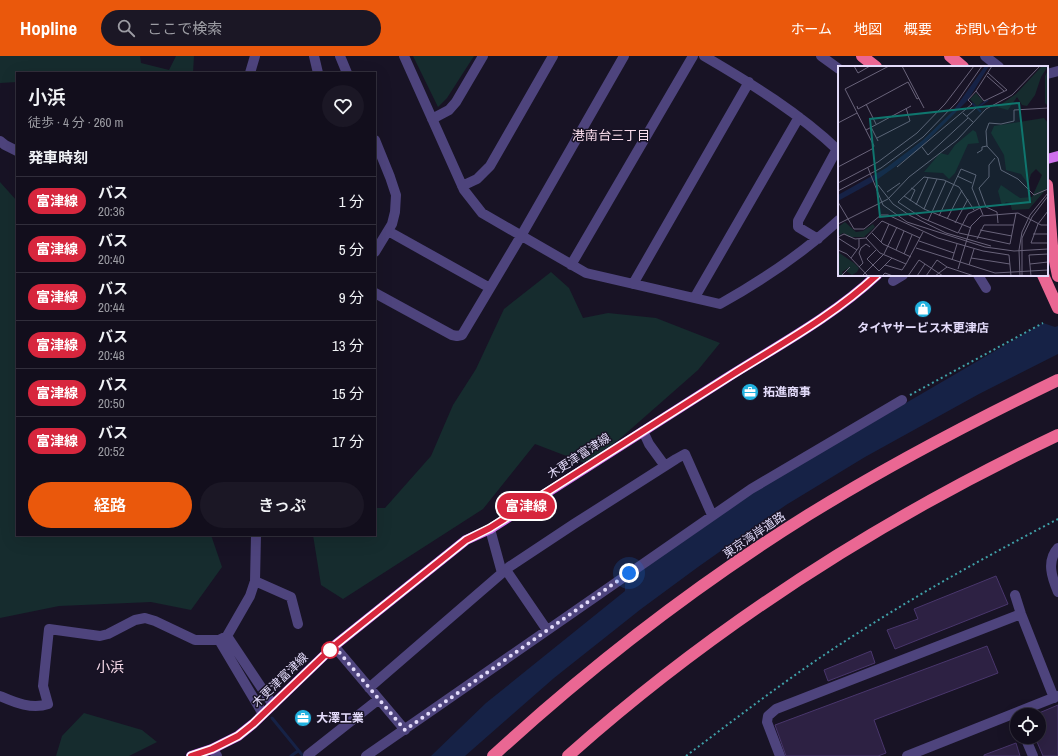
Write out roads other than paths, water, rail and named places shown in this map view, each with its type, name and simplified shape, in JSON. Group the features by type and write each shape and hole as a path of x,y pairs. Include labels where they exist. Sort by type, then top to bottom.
{"highway":[{"path":"862,56 875,66"},
{"path":"950,56 963,66"},
{"path":"1048,200 1052,246 1058,276"},
{"path":"1043,276 1058,308"},
{"name":"東京湾岸道路","path":"493,756 558,699 650,625 746,556 884,470 960,428 1058,380"},
{"path":"568,756 632,701 737,622 799,580 915,509 991,468 1058,435"}],"main road":[{"path":"1048,159 1058,156"},
{"name":"木更津富津線","path":"191,756 214,752 238,736 273,705 334,646 466,540 490,528 827,316 876,276"}],"street":[{"path":"250,72 255,56"},
{"path":"314,56 318,72"},
{"path":"340,56 347,72"},
{"path":"404,56 462,186 471,201 482,213 586,273 720,304 788,262 818,239 838,221"},
{"path":"432,119 449,110 456,102 483,56"},
{"path":"462,186 478,179 490,166 553,56"},
{"path":"376,294 452,335 462,335 521,236 624,56"},
{"path":"571,265 693,56"},
{"path":"704,56 749,82 799,117 838,150 798,221 798,227 818,239"},
{"path":"821,56 838,68"},
{"path":"985,56 998,66"},
{"path":"1048,74 1058,71"},
{"path":"633,284 749,82"},
{"path":"695,298 799,117"},
{"path":"0,141 16,150"},
{"path":"376,142 396,195 395,212 392,224 376,250"},
{"path":"388,231 490,288"},
{"path":"893,281 901,276"},
{"path":"979,276 986,288"},
{"path":"366,756 751,489 902,400"},
{"path":"643,431 649,444 665,466"},
{"path":"369,688 504,572 574,524 685,454 712,515"},
{"path":"490,528 504,572 547,630"},
{"path":"223,638 250,596 255,581 256,536"},
{"path":"1058,548 1054,552 1051,563 1051,575 1058,592"},
{"path":"255,581 291,596 298,624"},
{"path":"1015,595 1021,614 1056,697 1032,708"},
{"path":"780,756 767,722 768,716 776,709 1021,614"},
{"path":"0,696 14,702 34,706 43,706 48,704 43,686 49,629 100,636 108,634 135,620 145,618 155,620 195,640 223,638"},
{"path":"223,638 273,705"},
{"path":"223,638 263,714"},
{"path":"334,646 405,730"},
{"path":"308,755 379,699"},
{"path":"907,756 1010,717"},
{"path":"1028,744 1032,756"}],"water":[{"path":"1043,323 1055,327 1058,326 1058,354 979,394 865,457 786,505 641,609 554,678 465,756 431,756 486,703 625,591 625,581 750,494"}],"waterway":[{"path":"272,718 303,756"},
{"path":"291,756 298,751"}],"place":[{"name":"タイヤサービス木更津店","path":"923,309"},
{"name":"拓進商事","path":"750,392"},
{"name":"大澤工業","path":"303,718"}],"district":[{"name":"港南台三丁目","path":"611,135"},
{"name":"小浜","path":"110,667"}]}
